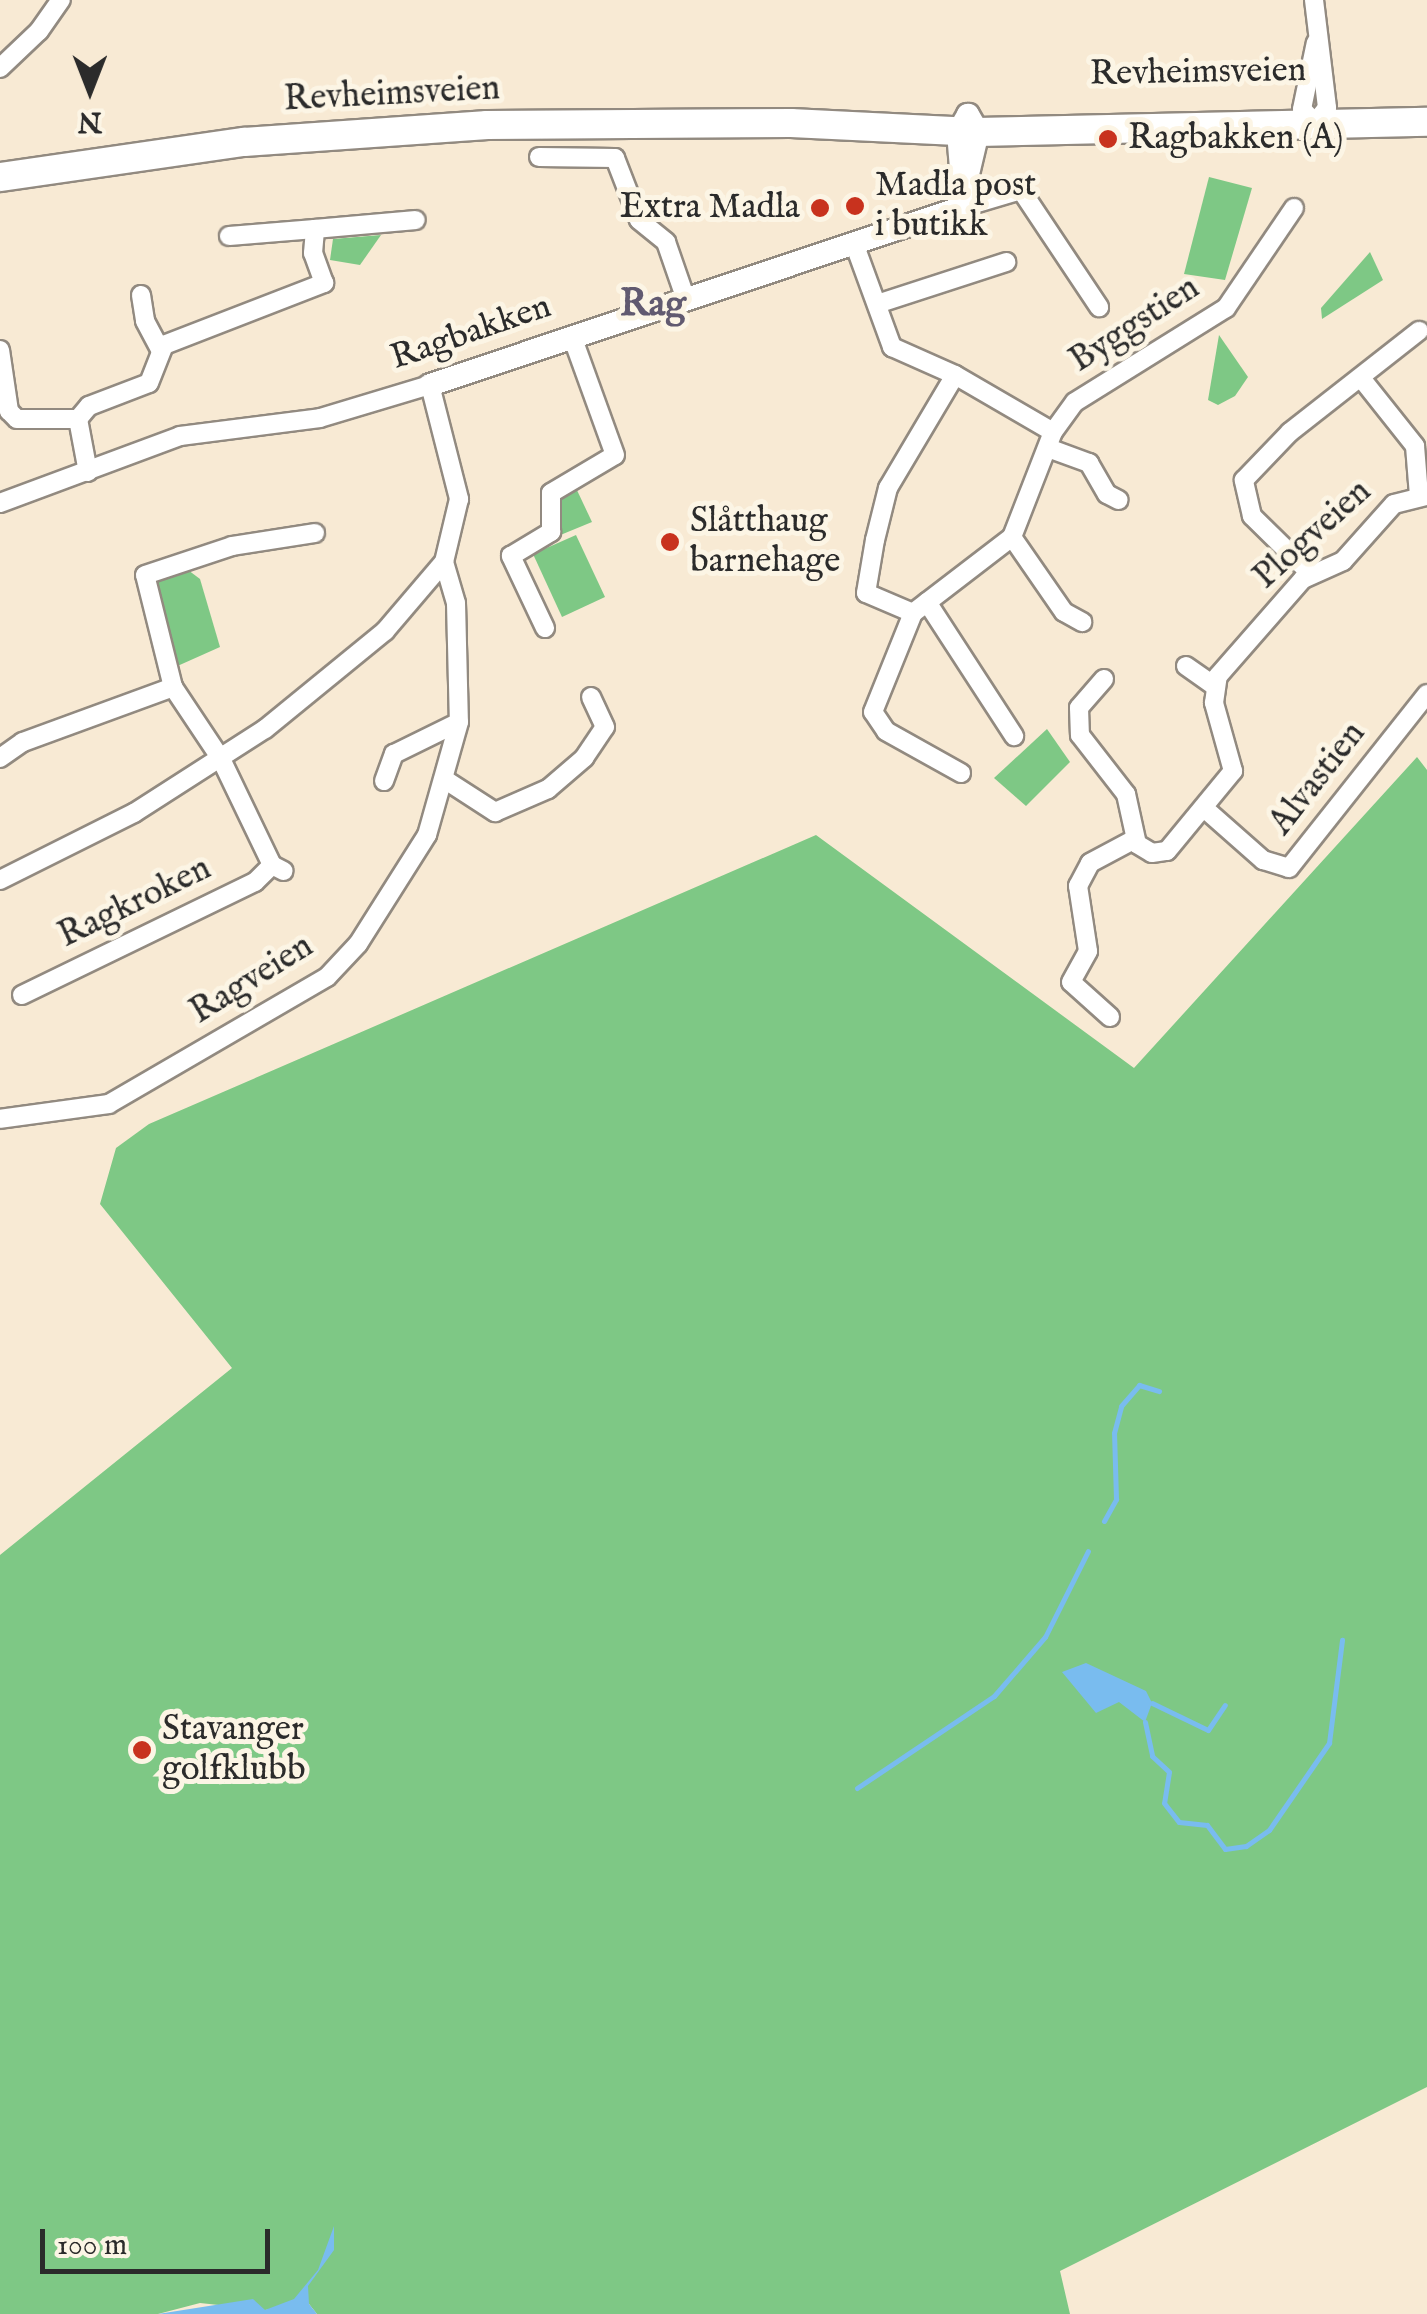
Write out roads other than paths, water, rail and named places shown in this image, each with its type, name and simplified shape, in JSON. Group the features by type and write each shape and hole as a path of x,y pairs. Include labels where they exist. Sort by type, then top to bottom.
{"main road":[{"name":"Revheimsveien","path":"0,177 172,150 364,131 791,123 968,126 1427,112"},
{"name":"Revheimsveien","path":"1315,113 1427,122"}],"street":[{"path":"0,68 61,0"},
{"path":"1314,0 1315,113"},
{"path":"962,200 968,126"},
{"path":"539,157 614,158 639,220 666,242 685,297"},
{"name":"Ragbakken","path":"0,503 180,436 320,418 430,385 854,243 962,200 1021,190 1098,307"},
{"name":"Byggstien","path":"1012,537 1050,440 1076,402 1226,308 1294,208"},
{"path":"229,236 416,220"},
{"path":"160,349 324,283 313,253 315,229"},
{"path":"854,243 892,347 955,375 1089,464 1107,494 1119,500"},
{"path":"877,304 1006,262"},
{"path":"0,350 9,411 16,420 78,419 89,406 154,379 160,349 145,321 141,295"},
{"path":"1311,574 1252,516 1244,480 1270,449 1419,332"},
{"path":"544,628 510,559 550,532 551,493 615,455 572,336"},
{"path":"955,375 888,488 866,592 920,608 1014,736"},
{"path":"1361,378 1415,446 1423,496"},
{"name":"Ragveien","path":"0,1119 68,1115 108,1104 326,976 358,944 427,834 459,722 456,603 444,562 458,482 430,385"},
{"path":"78,419 88,472"},
{"name":"Plogveien","path":"1212,684 1311,574 1343,560 1394,504 1423,496"},
{"path":"0,758 23,742 173,687 146,575 232,546 316,533"},
{"path":"961,773 886,731 873,712 920,608 1012,537 1064,612 1082,622"},
{"path":"0,880 108,827 221,759 385,631 444,562"},
{"path":"1104,678 1079,708 1078,730 1126,794 1135,840 1146,851 1167,851 1233,772 1212,684 1186,666"},
{"name":"Ragkroken","path":"22,995 278,868 221,759 173,687"},
{"name":"Alvastien","path":"1204,808 1263,860 1288,868 1427,694"},
{"path":"444,778 494,812 548,789 603,730 591,698"},
{"path":"384,781 394,754 459,722"},
{"path":"1110,1017 1071,982 1088,951 1078,886 1090,864 1135,840"}],"water":[{"path":"1086,1663 1146,1691 1152,1703 1145,1722 1119,1702 1096,1713 1062,1672"},
{"path":"334,2226 334,2250 308,2286 309,2304 317,2314 158,2314 253,2299 265,2310 294,2299 318,2270"}],"waterway":[{"path":"1104,1521 1116,1499 1114,1433 1121,1406 1139,1385 1159,1391"},
{"path":"857,1788 994,1696 1045,1637 1088,1551"},
{"path":"1145,1722 1152,1756 1169,1772 1164,1803 1179,1822 1207,1825 1225,1849 1246,1846 1269,1830 1329,1743 1342,1640"},
{"path":"1152,1703 1208,1730 1225,1705"}],"place":[{"name":"Ragbakken (A)","path":"1108,139"},
{"name":"Madla post i butikk","path":"855,206"},
{"name":"Extra Madla","path":"820,208"},
{"name":"Slåtthaug barnehage","path":"670,542"},
{"name":"Stavanger golfklubb","path":"142,1750"}],"district":[{"name":"Rag","path":"653,306"}]}
